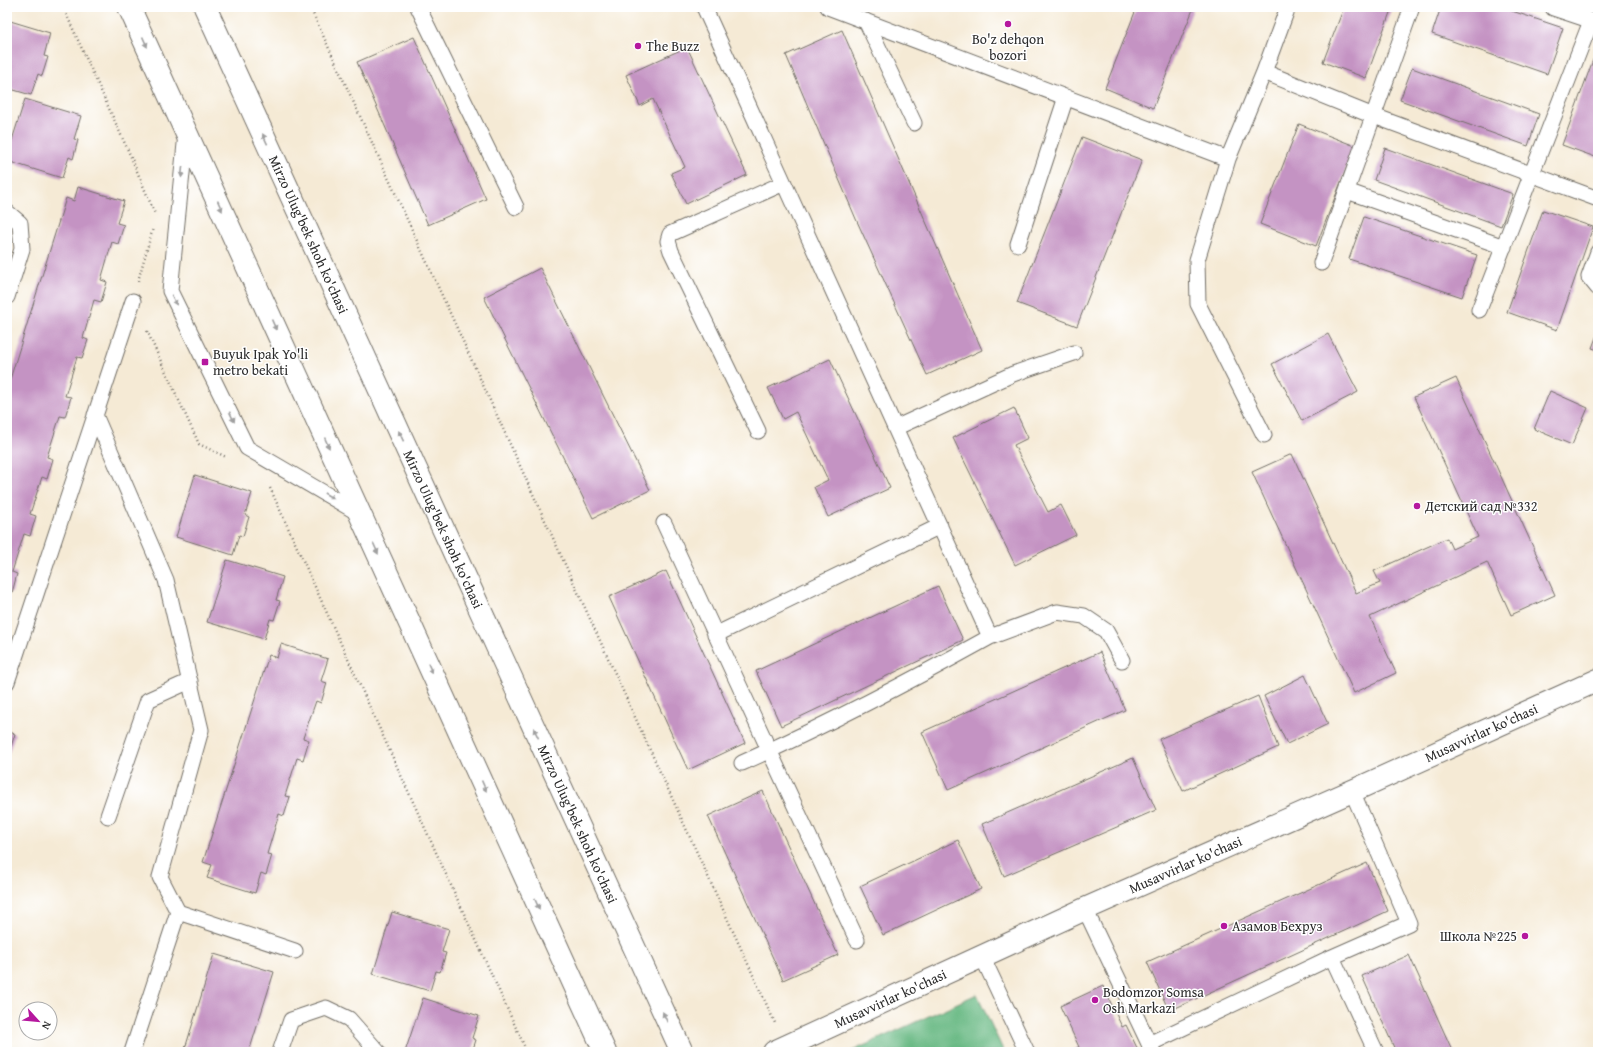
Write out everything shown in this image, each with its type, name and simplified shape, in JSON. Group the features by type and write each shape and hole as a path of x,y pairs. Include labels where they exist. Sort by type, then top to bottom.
{"main road":[{"path":"129,7 605,1052"},
{"name":"Mirzo Ulug'bek shoh ko'chasi","path":"205,7 682,1052"},
{"name":"Musavvirlar ko'chasi","path":"774,1052 1085,909 1598,680"}],"lane":[{"path":"418,7 516,206"},
{"path":"704,7 990,637"},
{"path":"828,7 1228,159"},
{"path":"1264,434 1198,304 1197,260 1228,159 1264,72 1288,7"},
{"path":"1321,263 1412,7"},
{"path":"1479,310 1531,174 1594,22 1552,7"},
{"path":"866,21 914,123"},
{"path":"1264,72 1373,116 1598,199"},
{"path":"1018,244 1066,97"},
{"path":"186,133 170,291 247,448 360,514"},
{"path":"758,431 670,251 668,241 670,234 784,183"},
{"path":"1347,191 1504,247"},
{"path":"7,212 20,223 22,249 7,297"},
{"path":"1598,252 1589,277 1598,288"},
{"path":"7,682 133,301"},
{"path":"895,428 1013,374 1074,353"},
{"path":"95,415 166,580 201,730 160,877 178,912 295,951"},
{"path":"664,523 768,751 857,940"},
{"path":"715,635 940,526"},
{"path":"742,763 797,739 990,637 1057,612 1084,616 1106,630 1122,660"},
{"path":"108,816 148,700 190,681"},
{"path":"1085,909 1151,1048 1332,957 1410,923 1352,791"},
{"path":"132,1052 178,912"},
{"path":"982,956 1027,1052"},
{"path":"1332,957 1376,1052"},
{"path":"280,1052 291,1020 326,1008 349,1019 378,1052"}],"path":[{"path":"63,7 156,216"},
{"path":"310,7 777,1029"},
{"path":"154,223 133,301 199,444 228,457"},
{"path":"270,487 527,1052"}],"green space":[{"path":"977,994 1004,1052 850,1052"}],"building":[{"path":"1137,7 1194,7 1153,108 1105,88"},
{"path":"1344,7 1392,7 1366,78 1323,62"},
{"path":"1441,7 1500,7 1563,28 1547,74 1432,34"},
{"path":"7,20 50,33 44,56 48,57 42,76 38,74 31,95 7,88"},
{"path":"842,30 982,350 927,375 856,219 786,55"},
{"path":"414,37 486,199 428,225 357,62"},
{"path":"687,47 747,175 686,204 671,173 685,167 653,99 640,106 626,75"},
{"path":"1598,49 1598,158 1562,145"},
{"path":"1412,68 1539,114 1528,146 1400,100"},
{"path":"25,99 81,116 74,139 78,140 73,159 69,157 62,178 7,161 7,156"},
{"path":"1299,124 1355,146 1316,246 1260,224"},
{"path":"1082,137 1142,160 1077,326 1017,303"},
{"path":"1385,148 1513,194 1501,226 1374,180"},
{"path":"78,187 124,201 117,223 124,225 118,244 112,242 101,280 107,282 101,302 94,300 83,338 88,340 82,358 77,357 65,396 71,397 65,417 60,416 47,457 53,459 47,479 42,477 30,514 36,516 30,536 24,534 12,572 17,574 12,593 7,591 7,389 66,198 74,201"},
{"path":"1543,210 1593,227 1557,330 1507,312"},
{"path":"1364,217 1477,255 1462,297 1349,259"},
{"path":"540,268 650,490 593,518 484,297"},
{"path":"1598,332 1598,350 1592,348"},
{"path":"1328,334 1358,392 1302,421 1272,364"},
{"path":"830,359 890,488 828,517 814,487 828,480 796,412 783,419 768,388"},
{"path":"1456,378 1555,595 1511,615 1487,562 1370,617 1396,673 1354,693 1252,472 1292,454 1356,593 1380,583 1374,571 1447,538 1452,549 1478,537 1414,397"},
{"path":"1550,391 1588,408 1572,445 1534,429"},
{"path":"1014,408 1028,438 1014,445 1048,512 1061,505 1076,535 1015,565 953,438"},
{"path":"195,475 252,493 245,515 249,517 243,536 239,535 233,555 176,537"},
{"path":"227,560 283,577 276,600 280,601 274,620 270,619 264,639 207,622"},
{"path":"666,571 745,743 688,770 609,597"},
{"path":"938,586 963,640 781,726 756,671"},
{"path":"281,644 328,659 321,681 327,683 321,703 316,701 303,738 309,740 303,760 297,758 285,796 290,797 284,816 279,814 267,854 272,855 266,875 261,873 255,893 207,878 212,865 203,862 269,655 277,658"},
{"path":"1100,652 1125,710 948,790 922,732"},
{"path":"1305,675 1328,724 1287,744 1264,696"},
{"path":"1258,696 1278,747 1183,791 1159,739"},
{"path":"7,731 15,734 7,759"},
{"path":"1133,758 1156,810 1004,876 982,824"},
{"path":"763,791 838,955 783,980 708,816"},
{"path":"958,840 981,889 883,935 860,886"},
{"path":"1367,863 1388,911 1169,1011 1147,962"},
{"path":"392,912 449,929 442,952 446,953 440,972 436,971 430,991 373,974"},
{"path":"214,954 274,972 249,1052 184,1052"},
{"path":"1409,955 1453,1052 1396,1052 1362,976"},
{"path":"1103,986 1122,1027 1126,1025 1139,1052 1069,1052 1079,1047 1060,1006"},
{"path":"423,998 479,1016 472,1038 476,1040 472,1052 405,1052"}],"place":[{"name":"Bo'z dehqon bozori","path":"1008,24"},
{"name":"The Buzz","path":"638,46"},
{"name":"Buyuk Ipak Yo'li metro bekati","path":"205,362"},
{"name":"Детский сад №332","path":"1417,506"},
{"name":"Азамов Бехруз","path":"1224,926"},
{"name":"Школа №225","path":"1525,936"},
{"name":"Bodomzor Somsa Osh Markazi","path":"1095,1000"}]}
